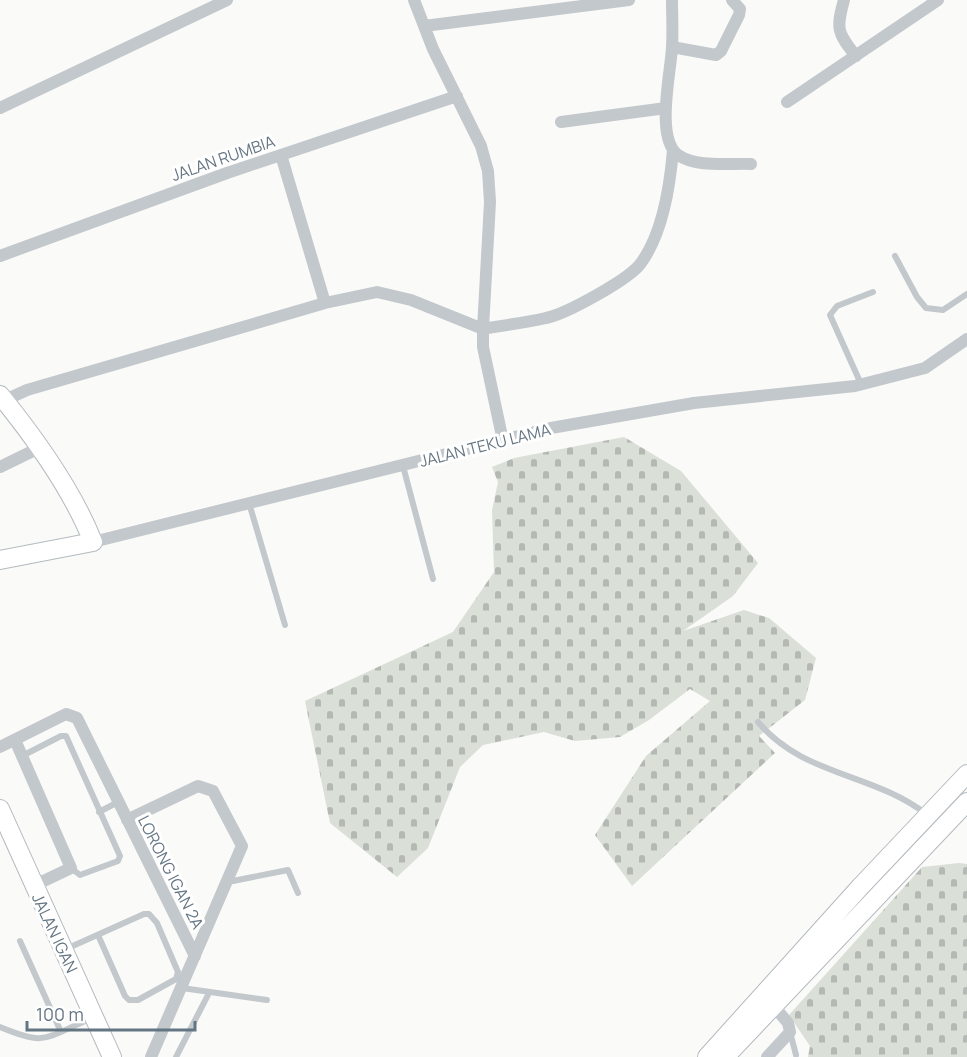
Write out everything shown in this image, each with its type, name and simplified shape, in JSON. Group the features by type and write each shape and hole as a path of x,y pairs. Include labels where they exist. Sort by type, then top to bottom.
{"street":[{"path":"0,108 227,0"},
{"path":"414,0 481,146 488,171 490,202 483,347 503,441"},
{"path":"424,26 629,0"},
{"path":"672,0 672,47 666,108 668,141 678,155 698,162 751,164"},
{"path":"672,47 716,55 721,51 739,15 740,9 732,0"},
{"path":"844,0 838,22 839,31 855,56"},
{"path":"787,102 938,0"},
{"name":"JALAN RUMBIA","path":"0,256 73,227 457,96"},
{"path":"561,122 666,108"},
{"path":"93,542 83,518 39,448 2,397 357,295 385,293 411,300 483,329 549,318 596,295 641,264 663,212 671,184 673,150"},
{"path":"281,156 325,303"},
{"name":"JALAN TEKU LAMA","path":"0,560 93,542 551,428 694,403 861,384 925,368 967,339"},
{"path":"0,467 39,448"},
{"name":"LORONG IGAN 2A","path":"15,740 66,714 74,715 195,956"},
{"path":"0,747 15,740 71,868 33,886"},
{"path":"699,1057 724,1048 928,815 967,774"},
{"path":"127,820 198,786 206,786 213,791 239,835 242,846 152,1057"},
{"name":"JALAN IGAN","path":"0,809 106,1052"},
{"path":"707,1057 724,1048 773,1005 963,810"},
{"name":"JALAN IGAN","path":"0,832 85,1021 106,1052"},
{"path":"767,1057 790,1032 788,1023 773,1005"},
{"path":"106,1052 120,1057"}],"lane":[{"path":"895,256 917,297 926,308 943,310 967,294"},
{"path":"861,384 830,315 837,306 873,292"},
{"path":"403,466 433,579"},
{"path":"249,503 285,625"},
{"path":"758,722 773,740 794,754 828,770 886,789 909,801 928,815"},
{"path":"22,756 61,736 66,736 120,858 80,875 71,868"},
{"path":"99,812 118,802"},
{"path":"228,882 288,870 298,893"},
{"path":"63,950 144,914 153,916 178,972 176,979 138,1000 129,1000 125,996 98,935"},
{"path":"20,942 61,1032"},
{"path":"182,988 267,1000"},
{"path":"176,1056 209,993"},
{"path":"0,1027 32,1040 42,1040 85,1021"},
{"path":"790,1032 795,1056"}],"green space":[{"path":"624,437 681,471 758,563 733,596 683,631 744,610 769,618 816,658 805,700 759,736 775,753 632,886 595,835 646,756 710,701 690,689 649,720 620,737 575,741 544,732 483,745 460,767 428,848 397,877 330,823 305,701 453,632 494,572 492,510 498,482 492,467 514,458"},
{"path":"967,864 967,1057 808,1057 810,1046 789,1015 922,867"}]}
